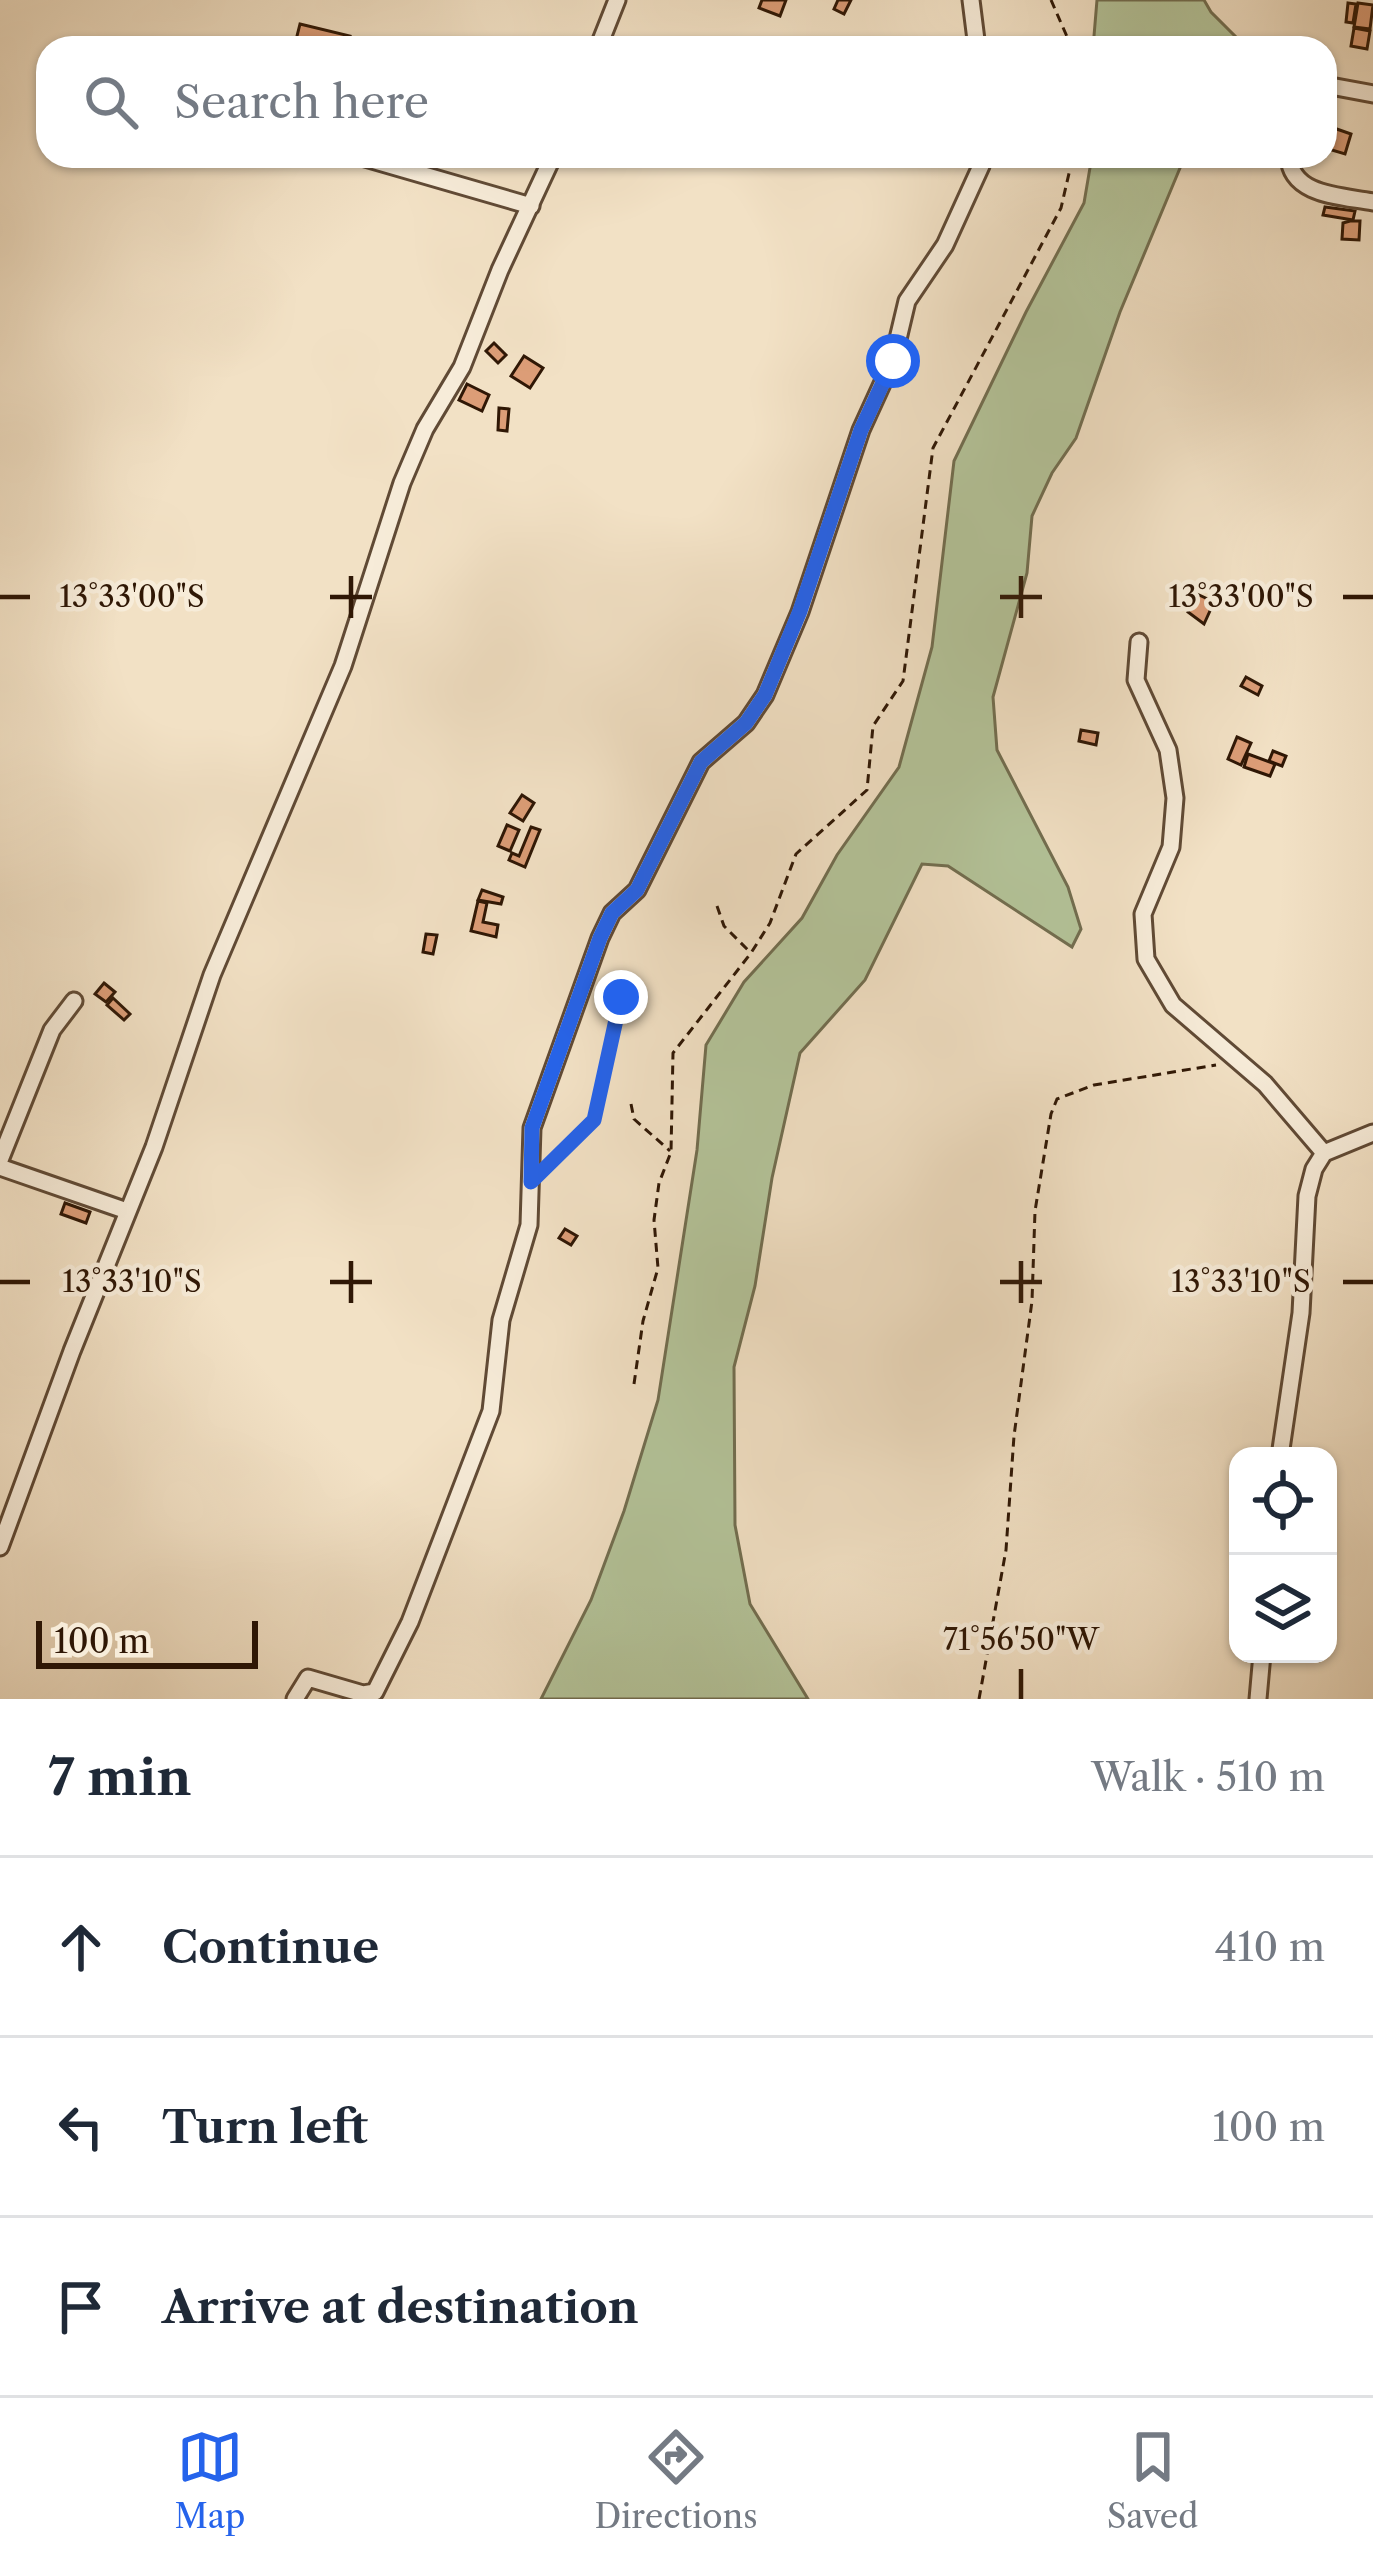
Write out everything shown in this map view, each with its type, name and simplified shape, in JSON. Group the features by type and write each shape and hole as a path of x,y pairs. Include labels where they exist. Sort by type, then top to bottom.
{"street":[{"path":"602,36 616,0"},
{"path":"971,0 976,36"},
{"path":"1337,87 1373,94"},
{"path":"400,168 531,206"},
{"path":"0,1547 154,1147 212,975 343,667 402,483 425,429 462,367 548,168"},
{"path":"295,1699 308,1678 363,1694 375,1692 410,1622 491,1411 501,1319 529,1225 532,1128 600,938 612,913 637,890 701,762 746,723 765,695 808,591 861,430 893,361 908,301 955,227 980,168"},
{"path":"1290,168 1308,189 1373,202"},
{"path":"1139,642 1136,680 1168,750 1175,798 1171,847 1143,914 1146,959 1173,1005 1287,1106 1324,1153"},
{"path":"74,1001 52,1030 0,1164 127,1211"},
{"path":"1281,1447 1301,1313 1307,1196 1314,1168 1324,1153 1373,1133"},
{"path":"1258,1699 1261,1663"}],"path":[{"path":"1051,0 1067,36"},
{"path":"634,1384 643,1321 658,1268 654,1220 659,1184 671,1152 673,1053 752,953 770,923 796,854 867,790 873,726 903,681 933,448 1061,208 1070,168"},
{"path":"717,906 724,926 752,953"},
{"path":"531,1182 594,1120 621,997"},
{"path":"979,1699 1006,1550 1032,1301 1035,1211 1057,1099 1094,1085 1242,1063"},
{"path":"631,1104 634,1119 671,1152"}],"green space":[{"path":"1097,0 1204,0 1235,36 1094,36"},
{"path":"1090,168 1180,168 1120,312 1076,438 1052,473 1032,516 1027,573 993,697 997,750 1068,887 1081,929 1072,947 948,866 922,864 865,980 800,1053 772,1178 755,1286 734,1367 735,1525 750,1604 808,1699 541,1699 591,1600 658,1400 697,1150 706,1045 744,982 802,918 837,855 899,767 932,647 954,461 1084,203"}],"building":[{"path":"762,0 786,0 780,16 759,8"},
{"path":"838,0 851,0 844,14 834,9"},
{"path":"1348,3 1356,4 1353,23 1346,22"},
{"path":"1358,3 1373,5 1370,29 1354,27"},
{"path":"300,24 350,36 297,36"},
{"path":"1354,28 1370,31 1367,49 1351,46"},
{"path":"1337,129 1351,134 1345,154 1337,152"},
{"path":"1325,207 1355,211 1353,220 1323,215"},
{"path":"1360,221 1359,240 1342,239 1343,223"},
{"path":"494,343 506,355 498,363 486,351"},
{"path":"524,356 543,368 530,388 511,376"},
{"path":"467,384 489,395 482,411 459,400"},
{"path":"499,408 509,409 507,431 498,430"},
{"path":"1197,594 1214,602 1204,624 1188,612"},
{"path":"1246,677 1262,686 1258,695 1241,686"},
{"path":"1081,730 1098,733 1096,745 1079,741"},
{"path":"1237,737 1251,743 1241,765 1228,759"},
{"path":"1273,751 1286,756 1282,766 1269,761"},
{"path":"1248,754 1275,764 1270,776 1244,767"},
{"path":"522,795 534,803 523,821 510,813"},
{"path":"507,825 519,830 510,851 498,846"},
{"path":"531,827 540,830 525,867 509,860 512,853 519,856"},
{"path":"482,890 503,897 501,904 478,900"},
{"path":"478,901 487,903 483,922 498,925 496,937 471,931"},
{"path":"426,934 437,935 433,954 423,952"},
{"path":"104,983 115,992 106,1002 95,994"},
{"path":"113,998 130,1014 124,1020 107,1005"},
{"path":"65,1203 90,1212 86,1223 61,1214"},
{"path":"565,1229 577,1236 571,1245 559,1238"},
{"path":"90,1273 95,1275 88,1292 76,1287 80,1277 87,1279"}],"route":[{"path":"621,997 594,1120 531,1182 532,1128 600,938 612,913 637,890 701,762 757,711 800,611 861,430 893,361"}]}
